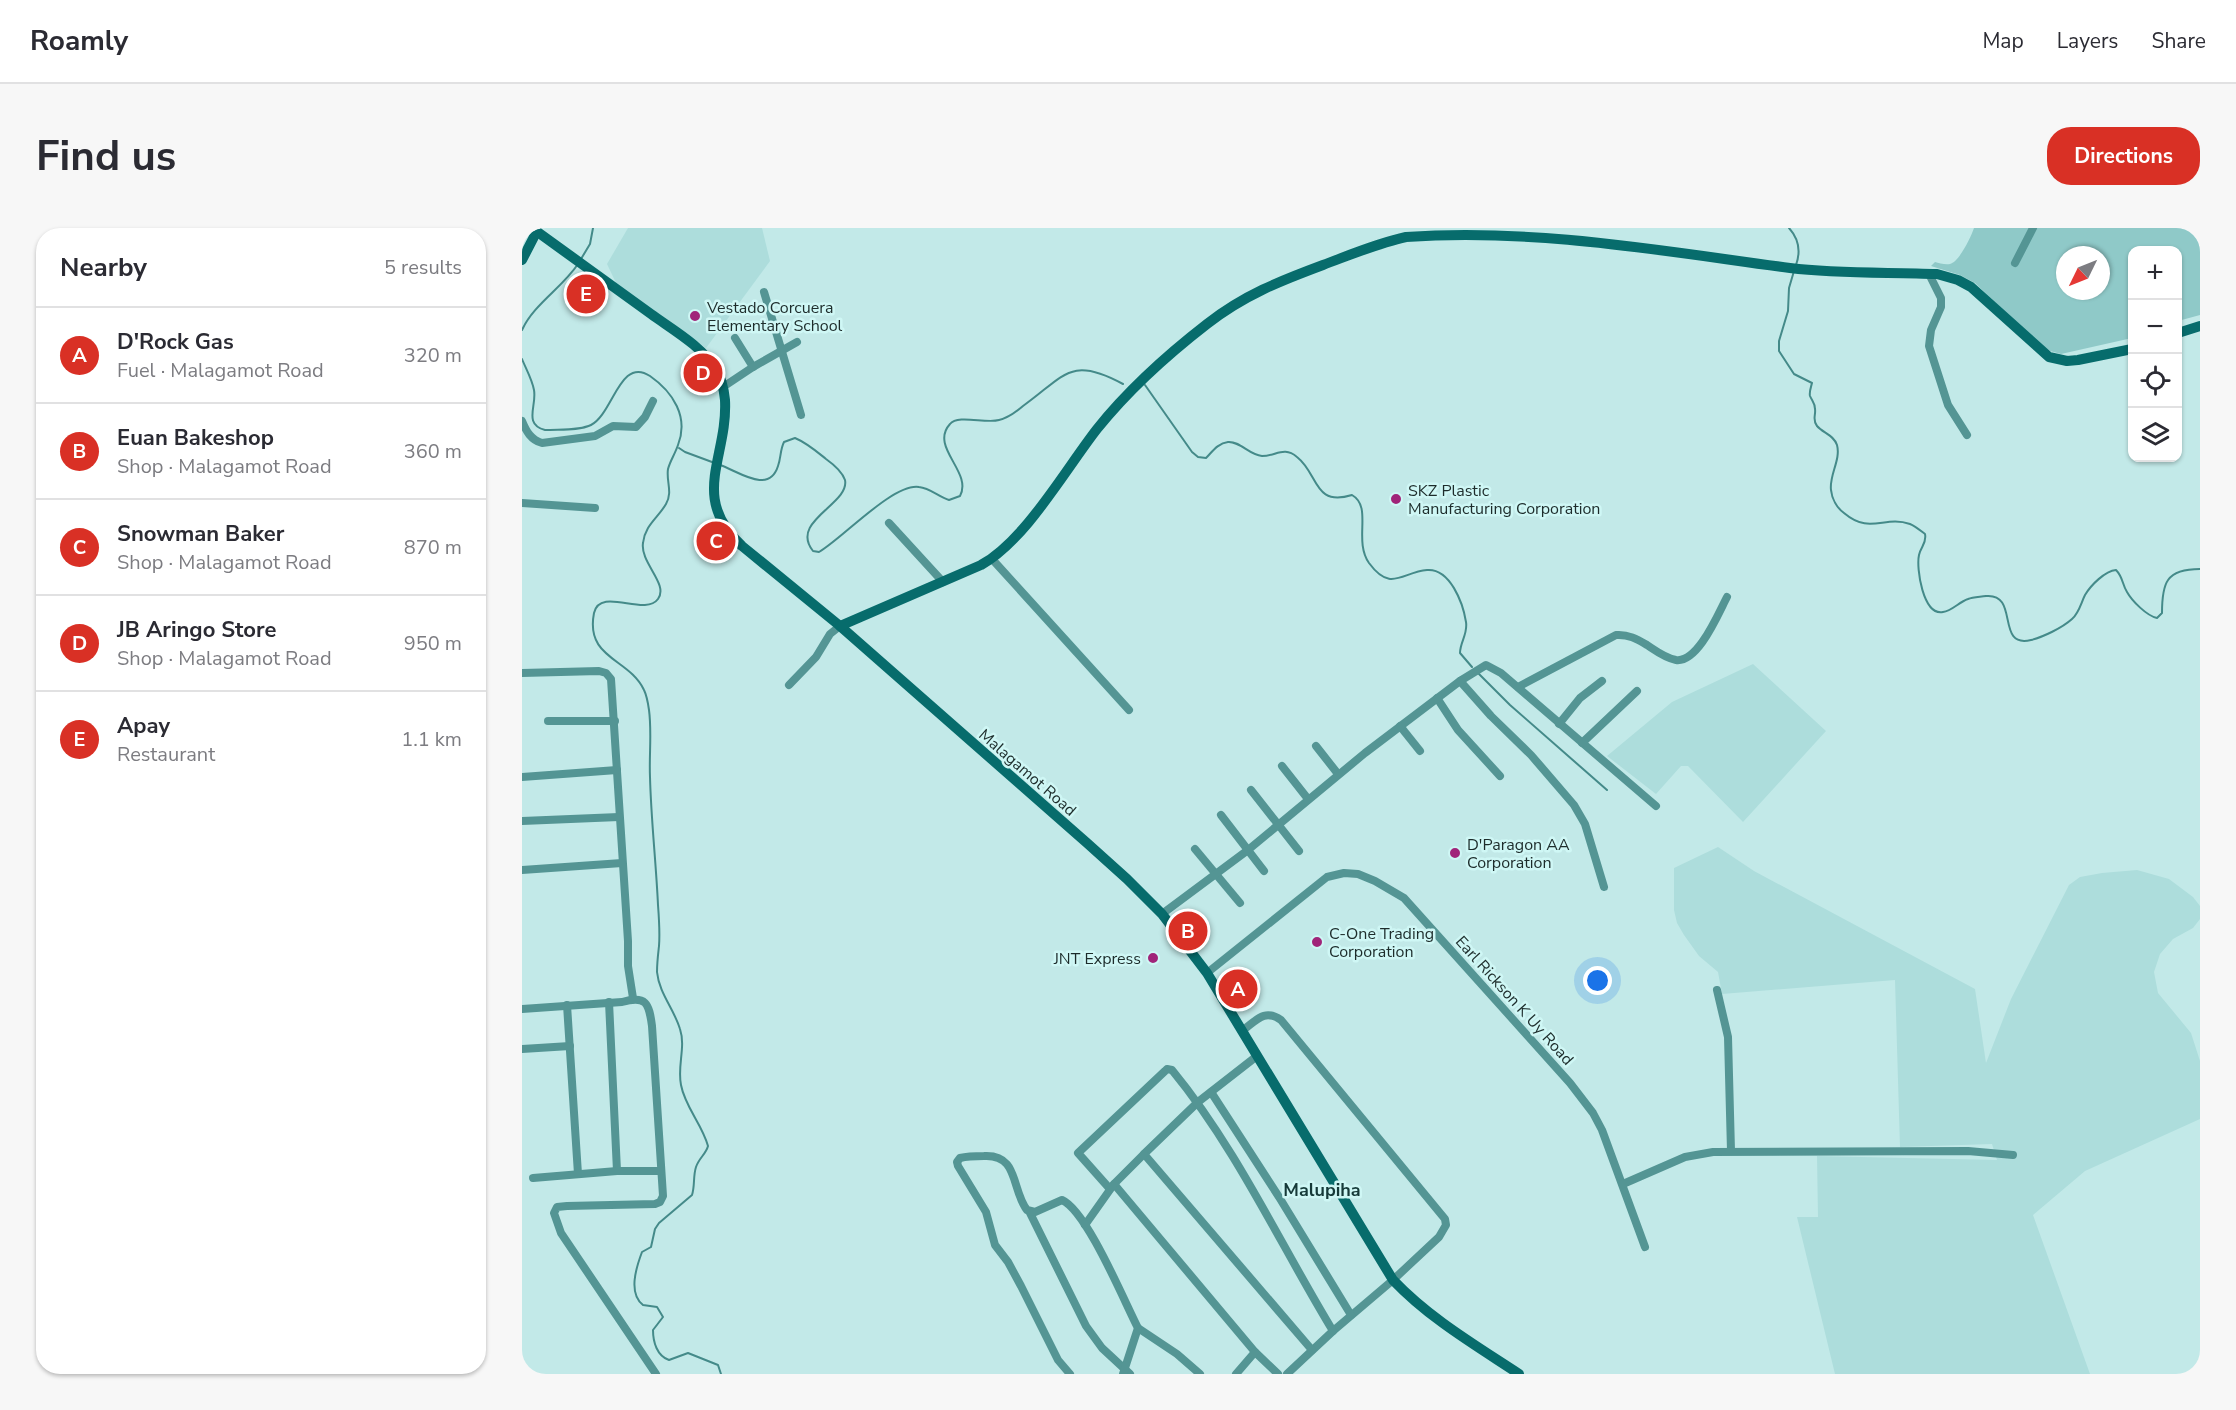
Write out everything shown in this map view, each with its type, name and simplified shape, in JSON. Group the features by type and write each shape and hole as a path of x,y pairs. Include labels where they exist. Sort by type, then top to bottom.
{"street":[{"path":"789,685 816,657 830,634 840,626 992,559 1009,545 1098,428 1161,362 1207,324 1248,296 1278,281 1366,249 1405,238 1434,233 1523,228 1572,231 1788,268 1947,276 1971,287 2049,357 2058,360 2078,360 2128,350"},
{"path":"2015,263 2033,228"},
{"path":"522,260 535,230"},
{"name":"Malagamot Road","path":"535,230 700,352 717,370 723,387 725,419 714,478 714,496 719,517 729,532 742,546 840,626 1127,879 1162,914 1207,973 1393,1280 1409,1297 1440,1321 1519,1374"},
{"path":"1929,274 1941,298 1941,307 1930,330 1929,346 1948,405 1967,435"},
{"path":"764,292 801,415"},
{"path":"2182,332 2200,326"},
{"path":"735,339 753,367"},
{"path":"723,387 797,342"},
{"path":"522,421 531,437 537,442 583,439 595,436 613,426 636,427 645,417 653,401"},
{"path":"522,502 595,508"},
{"path":"890,523 943,582"},
{"path":"992,559 1129,710"},
{"path":"1518,687 1616,635 1624,634 1668,658 1682,660 1688,658 1701,645 1727,597"},
{"path":"1162,914 1248,850 1338,774 1400,726 1460,681 1486,665 1501,673 1518,687 1656,806"},
{"path":"522,673 606,673 613,683 628,966 633,998"},
{"path":"1460,681 1491,716 1531,755 1574,805 1585,824 1604,887"},
{"path":"1559,724 1580,698 1602,681"},
{"path":"1582,743 1637,691"},
{"path":"1437,698 1458,730 1500,776"},
{"path":"548,721 615,721"},
{"path":"1400,726 1420,751"},
{"path":"1316,746 1338,774"},
{"path":"1282,766 1308,799"},
{"path":"522,777 617,770"},
{"path":"1251,790 1299,851"},
{"path":"1221,815 1264,872"},
{"path":"522,821 619,818"},
{"path":"1196,849 1240,903"},
{"path":"522,870 622,862"},
{"name":"Earl Rickson K Uy Road","path":"1207,973 1327,877 1349,873 1375,881 1395,892 1413,906 1570,1083 1593,1113 1623,1184 1645,1246"},
{"path":"1717,990 1728,1037 1731,1151"},
{"path":"522,1009 633,998 645,1003 651,1014 663,1196 660,1202 655,1204 567,1206 557,1207 554,1213 561,1233 656,1374"},
{"path":"609,1002 617,1171"},
{"path":"567,1005 578,1174"},
{"path":"1242,1031 1266,1014 1273,1014 1281,1020 1445,1219 1446,1225 1438,1238 1393,1280 1333,1330 1287,1374"},
{"path":"522,1049 570,1046"},
{"path":"1085,1225 1112,1186 1144,1154 1198,1102 1257,1056"},
{"path":"1278,1374 1255,1352 1112,1186 1079,1156 1078,1152 1167,1069 1172,1070 1198,1102 1267,1213 1298,1275 1333,1330"},
{"path":"1211,1092 1352,1315"},
{"path":"1623,1184 1685,1157 1713,1152 1959,1151 2013,1155"},
{"path":"1144,1154 1312,1350"},
{"path":"1070,1374 1058,1360 1008,1262 994,1245 986,1212 958,1166 958,1160 964,1157 994,1155 1010,1167 1024,1206 1030,1213 1086,1326 1102,1348 1126,1373"},
{"path":"533,1178 617,1171 661,1171"},
{"path":"1030,1213 1062,1200 1068,1204 1085,1225 1138,1328 1177,1354 1200,1374"},
{"path":"1126,1373 1138,1328"},
{"path":"1236,1374 1255,1352"}],"shaded area":[{"name":"Vestado Corcuera Elementary School","path":"628,228 762,228 770,261 706,348 617,285 607,264"},
{"path":"1974,228 2200,228 2200,315 2182,320 2182,246 2128,246 2128,339 2061,354 2050,351 2039,344 1975,283 1960,275 1931,266 1935,262 1950,264 1964,249"},
{"path":"1753,664 1826,731 1743,822 1688,766 1681,766 1656,794 1607,756 1672,702"},
{"path":"1718,847 1754,871 1975,989 1986,1063 2011,999 2069,885 2080,877 2137,870 2169,879 2193,897 2200,906 2200,919 2193,928 2173,939 2160,954 2154,972 2158,993 2191,1033 2200,1061 2200,1119 2085,1171 2033,1215 2090,1374 1835,1374 1797,1217 1818,1217 1817,1156 1997,1160 1992,1144 1900,1147 1895,980 1722,994 1718,972 1699,956 1684,935 1677,923 1674,910 1674,868"}],"waterway":[{"path":"581,259 590,244 593,228"},
{"path":"1789,228 1798,245 1796,265"},
{"path":"522,330 534,312 578,264"},
{"path":"1794,271 1789,288 1788,311 1779,341 1779,351 1794,374 1812,383 1810,394 1815,407 1814,420 1837,445 1838,451 1831,484 1834,500 1841,511 1862,523 1901,522 1912,525 1925,534 1925,542 1918,561 1922,590 1930,607 1943,612 1972,598 1996,597 2006,611 2014,637 2020,641 2031,640 2052,632 2072,619 2091,587 2112,571 2116,570 2136,604 2157,618 2162,613 2163,593 2168,580 2180,572 2200,569"},
{"path":"522,359 534,390 532,414 534,423 545,430 575,429 591,425 599,419 624,380 631,374 640,372 658,382 672,397 682,425 677,448 668,469 668,500 649,526 643,543 643,551 660,587 658,599 652,604 643,605 613,601 598,605 594,613 593,628 596,640 602,649 637,679 647,700 650,727 651,809 659,925 658,980 682,1036 680,1078 683,1093 708,1146 696,1167 692,1195 659,1223 655,1229 651,1247 642,1252 636,1273 636,1294 643,1305 657,1307 663,1317 653,1330 655,1344 661,1355 669,1360 688,1353 718,1365 721,1374"},
{"path":"720,465 752,479 768,479 774,475 778,466 784,442 795,438 804,442 834,465 845,480 844,489 814,522 809,531 808,540 813,551 819,552 882,502 908,488 923,488 949,500 960,496 961,478 947,451 945,442 945,433 954,421 966,419 993,421 1006,418 1059,378 1079,370 1105,375 1123,384"},
{"path":"1145,385 1192,452 1198,457 1206,458 1218,446 1228,442 1262,456 1288,452 1304,464 1323,493 1339,498 1352,495 1358,500 1361,507 1365,554 1377,572 1390,579 1427,570 1435,571 1449,581 1454,588 1466,622 1460,653 1472,667"},
{"path":"679,448 712,462"},
{"path":"1478,673 1510,705 1607,790"}],"place":[{"name":"Apay","path":"586,294"},
{"name":"Vestado Corcuera Elementary School","path":"695,316"},
{"name":"JB Aringo Store","path":"703,373"},
{"name":"SKZ Plastic Manufacturing Corporation","path":"1396,499"},
{"name":"Snowman Baker","path":"716,541"},
{"name":"D'Paragon AA Corporation","path":"1455,853"},
{"name":"Euan Bakeshop","path":"1188,931"},
{"name":"C-One Trading Corporation","path":"1317,942"},
{"name":"JNT Express","path":"1153,958"},
{"name":"D'Rock Gas","path":"1238,989"}],"district":[{"name":"Malupiha","path":"1322,1190"}]}
